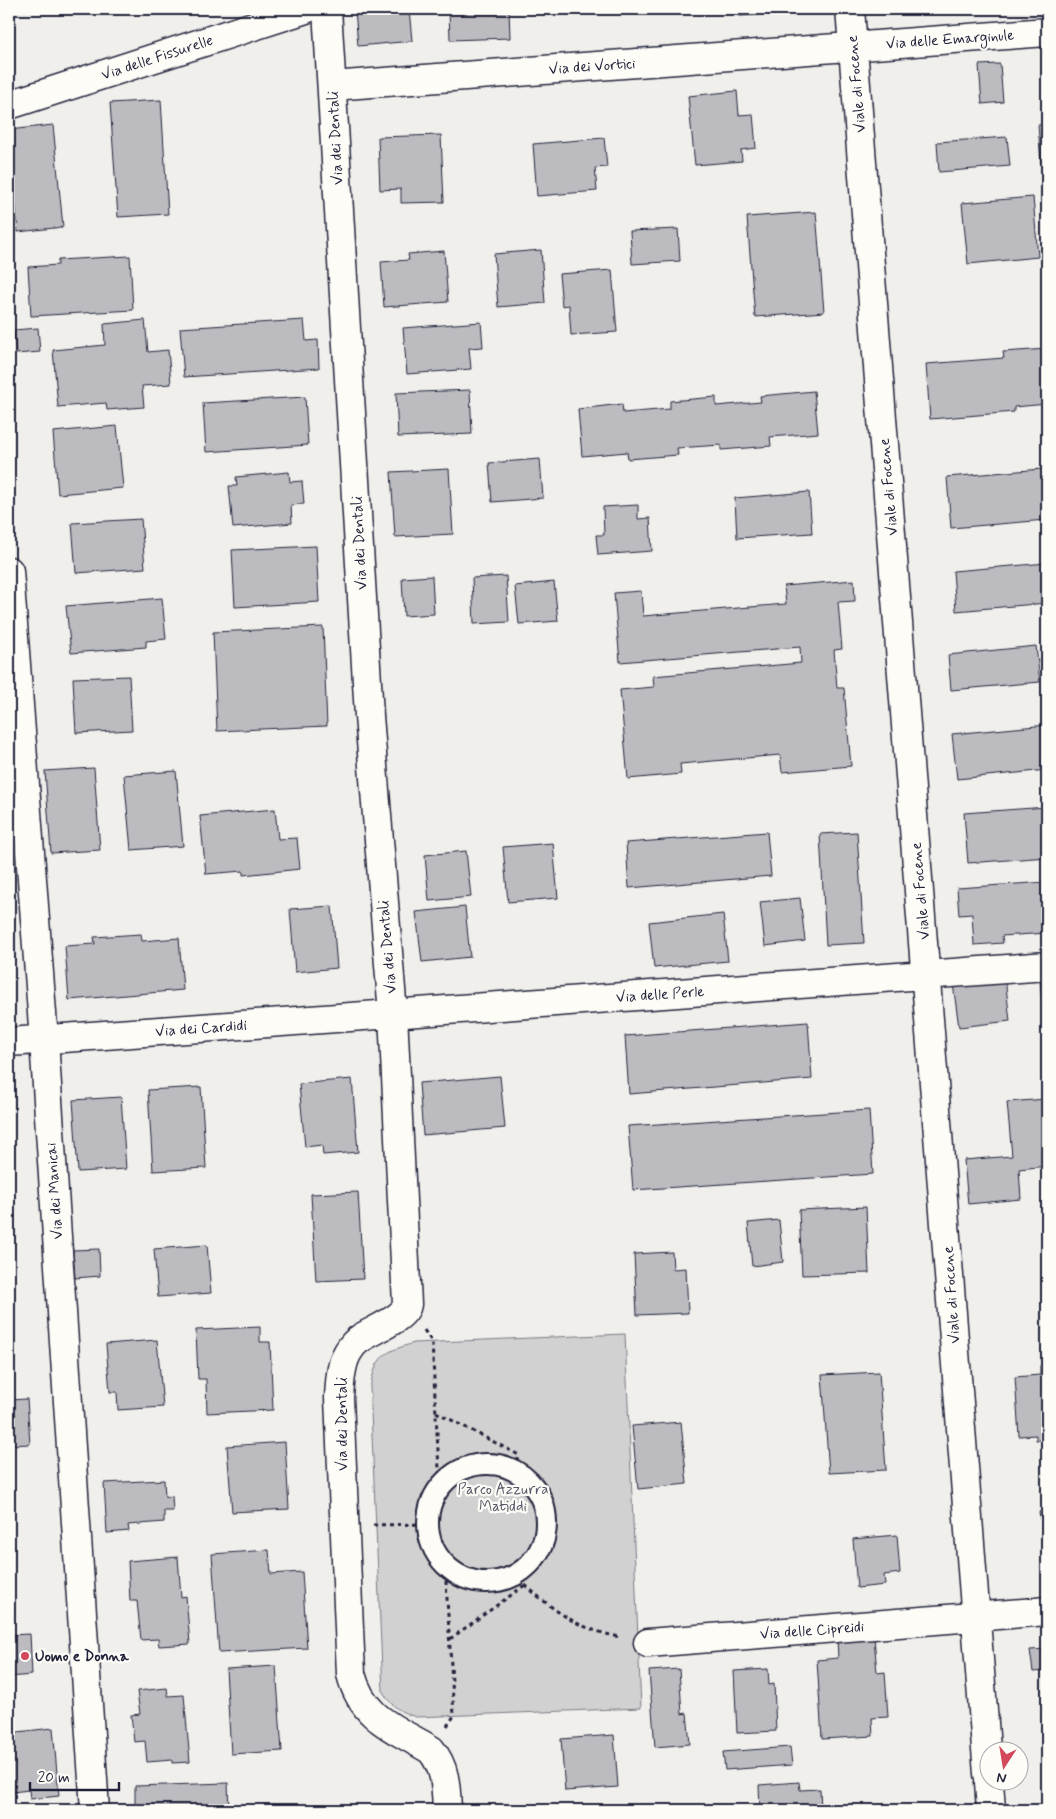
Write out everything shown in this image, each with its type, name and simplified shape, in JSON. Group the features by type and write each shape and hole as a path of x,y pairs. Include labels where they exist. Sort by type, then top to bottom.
{"street":[{"name":"Via delle Fissurelle","path":"9,105 306,9"},
{"name":"Via dei Dentali","path":"327,9 369,716 393,1014 407,1304 404,1312 359,1339 347,1354 341,1375 339,1398 351,1674 355,1689 362,1702 376,1718 431,1750"},
{"name":"Viale di Focene","path":"850,9 986,1742"},
{"name":"Via delle Emarginule","path":"853,46 1047,32"},
{"name":"Via dei Vortici","path":"332,86 853,46"},
{"name":"Via dei Manicai","path":"9,571 44,1040 95,1810"},
{"name":"Via delle Perle","path":"393,1014 1047,966"},
{"name":"Via dei Cardidi","path":"9,1042 393,1014"},
{"path":"481,1465 497,1465 512,1470 526,1478 536,1490 543,1504 546,1520 545,1536 540,1550 522,1579 488,1583 473,1581 458,1575 445,1565 436,1553 430,1539 428,1524 433,1498 440,1487 465,1468 481,1465"},
{"name":"Via delle Cipreidi","path":"648,1643 1047,1611"},
{"path":"431,1750 438,1758 444,1775 447,1810"},
{"path":"990,1792 991,1810"}],"path":[{"path":"407,1304 432,1342 440,1487"},
{"path":"436,1412 519,1455 512,1470"},
{"path":"344,1526 428,1524"},
{"path":"431,1750 454,1716 445,1565"},
{"path":"450,1640 522,1579 559,1614 597,1632 648,1643"}],"green space":[{"name":"Parco Azzurra Matiddi","path":"625,1334 641,1708 416,1717 401,1711 390,1702 383,1692 370,1388 375,1368 388,1352 414,1343"}],"building":[{"path":"355,9 409,9 412,41 358,46"},
{"path":"449,9 509,9 510,38 450,40"},
{"path":"740,9 782,9 783,13 740,16"},
{"path":"1000,64 1003,102 982,104 979,65"},
{"path":"737,91 739,115 753,114 756,148 741,150 742,161 695,165 688,96"},
{"path":"161,100 168,214 118,217 110,103"},
{"path":"1047,124 1047,163 1041,163 1038,125"},
{"path":"53,125 63,227 18,232 9,130"},
{"path":"441,135 444,202 401,203 401,189 380,190 378,137"},
{"path":"1007,137 1010,166 939,172 937,142"},
{"path":"604,138 607,167 595,168 597,191 537,196 533,144"},
{"path":"1033,197 1038,257 968,264 962,203"},
{"path":"816,212 824,312 755,317 747,217"},
{"path":"678,229 680,261 632,264 630,231"},
{"path":"541,250 545,303 498,307 494,254"},
{"path":"444,251 448,302 384,307 381,262 409,260 408,254"},
{"path":"130,256 133,310 31,316 28,267 58,265 58,260"},
{"path":"612,270 617,332 571,335 569,305 562,306 559,274"},
{"path":"145,320 148,352 168,350 171,384 142,386 144,407 107,410 106,403 58,407 53,350 105,345 104,324"},
{"path":"304,320 306,341 318,340 319,368 184,377 180,328"},
{"path":"481,322 483,347 469,348 471,369 407,374 403,328"},
{"path":"38,328 40,352 16,354 14,330"},
{"path":"1047,349 1047,404 1014,407 1014,412 930,419 926,364 1004,358 1003,352"},
{"path":"470,390 472,434 398,437 396,393"},
{"path":"814,391 818,433 770,437 771,446 721,450 721,445 677,448 678,455 628,459 627,452 582,456 578,409 622,404 623,413 670,409 670,401 716,397 716,406 761,402 760,396"},
{"path":"305,397 308,445 206,452 203,403"},
{"path":"117,426 123,488 58,494 53,432"},
{"path":"540,459 543,498 492,502 489,463"},
{"path":"449,469 453,534 395,537 391,472"},
{"path":"1042,469 1046,520 951,528 947,477"},
{"path":"289,472 290,482 302,481 304,504 291,505 292,523 233,528 229,486 237,486 236,477"},
{"path":"809,492 812,533 737,538 735,498"},
{"path":"638,505 638,519 650,518 652,551 598,555 596,535 604,535 603,507"},
{"path":"141,519 145,568 76,573 72,523"},
{"path":"316,546 319,602 235,607 232,550"},
{"path":"1047,563 1047,603 956,611 953,571"},
{"path":"432,576 434,614 404,616 402,578"},
{"path":"506,576 509,622 474,624 472,578"},
{"path":"854,580 855,601 838,602 842,649 834,650 837,688 844,688 851,766 782,772 780,755 680,764 681,774 628,779 620,690 654,687 653,676 801,663 800,647 620,662 614,593 641,591 643,616 786,604 784,586"},
{"path":"554,582 558,621 519,624 515,586"},
{"path":"162,598 166,639 146,641 146,647 71,653 66,606"},
{"path":"323,627 327,726 217,731 213,632"},
{"path":"1036,646 1040,682 951,690 948,655"},
{"path":"129,676 132,730 76,733 73,678"},
{"path":"1047,725 1047,770 957,779 952,734"},
{"path":"94,768 100,850 51,853 45,771"},
{"path":"176,771 183,846 131,850 124,775"},
{"path":"1047,807 1047,857 968,863 964,813"},
{"path":"275,809 278,839 297,838 300,869 243,875 243,871 206,874 200,816"},
{"path":"767,832 771,876 629,888 626,843"},
{"path":"857,832 864,943 826,945 820,834"},
{"path":"553,843 558,898 508,902 503,847"},
{"path":"466,851 471,897 429,901 425,855"},
{"path":"1047,882 1047,933 1002,936 1003,943 974,945 972,914 959,915 957,888"},
{"path":"800,898 805,941 765,946 760,902"},
{"path":"332,906 337,968 295,972 290,909"},
{"path":"465,907 470,957 422,962 416,912"},
{"path":"723,914 728,961 654,968 649,922"},
{"path":"141,934 142,941 179,938 183,990 69,1000 65,946 95,944 94,937"},
{"path":"1005,978 1010,1021 959,1027 953,984"},
{"path":"1040,979 1047,979 1047,1015 1043,1015"},
{"path":"808,1022 812,1079 629,1094 625,1036"},
{"path":"500,1076 505,1128 423,1135 419,1083"},
{"path":"352,1079 358,1152 323,1155 322,1145 305,1147 299,1084"},
{"path":"201,1087 206,1168 153,1171 148,1090"},
{"path":"121,1097 126,1169 78,1172 73,1100"},
{"path":"1047,1099 1047,1166 1019,1169 1021,1199 968,1204 964,1160 1012,1156 1007,1102"},
{"path":"869,1110 873,1174 633,1190 628,1126"},
{"path":"9,1176 13,1233 9,1233"},
{"path":"358,1192 363,1279 316,1281 311,1194"},
{"path":"866,1207 869,1273 802,1275 799,1210"},
{"path":"779,1220 783,1262 752,1266 748,1223"},
{"path":"207,1245 211,1293 158,1297 154,1249"},
{"path":"99,1249 100,1276 75,1278 73,1250"},
{"path":"672,1252 673,1269 686,1268 688,1313 637,1315 634,1254"},
{"path":"260,1327 260,1342 270,1342 273,1410 207,1413 206,1379 198,1379 196,1330"},
{"path":"157,1340 163,1407 118,1410 117,1392 110,1392 106,1344"},
{"path":"1047,1365 1047,1440 1036,1440 1036,1435 1019,1436 1015,1377 1040,1375 1040,1366"},
{"path":"879,1372 886,1470 829,1473 822,1375"},
{"path":"27,1399 30,1444 9,1445 9,1400"},
{"path":"681,1422 687,1484 638,1489 632,1426"},
{"path":"285,1442 289,1509 232,1512 227,1446"},
{"path":"164,1480 165,1497 172,1496 173,1511 164,1511 164,1522 128,1525 129,1531 107,1533 104,1483"},
{"path":"1047,1511 1047,1560 1039,1512"},
{"path":"897,1535 900,1573 884,1575 885,1585 857,1588 853,1539"},
{"path":"269,1550 271,1574 302,1572 307,1648 219,1653 212,1554"},
{"path":"178,1557 181,1597 186,1596 190,1644 159,1646 158,1639 141,1640 137,1601 130,1601 128,1561"},
{"path":"30,1634 32,1675 9,1677 9,1635"},
{"path":"874,1637 877,1673 885,1672 888,1717 872,1718 873,1736 822,1739 817,1660 838,1658 837,1639"},
{"path":"1047,1649 1047,1671 1033,1672 1030,1650"},
{"path":"276,1666 282,1751 231,1754 226,1669"},
{"path":"679,1669 682,1714 687,1713 690,1744 655,1747 649,1671"},
{"path":"768,1669 769,1685 774,1684 776,1731 737,1733 734,1671"},
{"path":"167,1688 168,1696 184,1695 190,1762 172,1763 172,1760 147,1762 145,1741 134,1742 131,1715 140,1714 137,1691"},
{"path":"53,1728 59,1796 30,1799 29,1790 12,1792 9,1733"},
{"path":"614,1735 618,1787 565,1791 561,1739"},
{"path":"790,1747 792,1765 725,1770 723,1752"},
{"path":"799,1782 800,1790 820,1789 821,1810 760,1810 759,1785"},
{"path":"228,1783 229,1810 135,1810 135,1786"}],"place":[{"name":"Uomo e Donna","path":"25,1656"}]}
